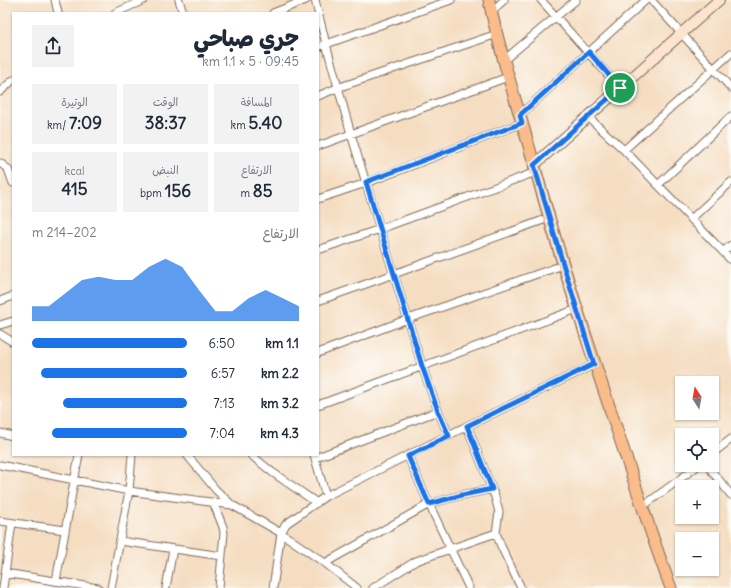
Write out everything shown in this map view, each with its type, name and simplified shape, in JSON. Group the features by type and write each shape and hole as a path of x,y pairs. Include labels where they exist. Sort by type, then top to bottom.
{"main road":[{"path":"490,5 508,77 594,364 642,507 672,588"}],"street":[{"path":"55,0 58,12"},
{"path":"117,12 144,0"},
{"path":"179,0 183,12"},
{"path":"276,12 306,0"},
{"path":"315,0 318,12"},
{"path":"319,47 451,0"},
{"path":"490,5 504,0"},
{"path":"541,0 620,88"},
{"path":"504,60 576,0"},
{"path":"319,199 366,182 521,119 589,52 646,0"},
{"path":"651,0 731,88"},
{"path":"319,250 380,230 535,169 588,117 719,0"},
{"path":"319,16 351,134 422,366 438,411 449,436"},
{"path":"319,96 497,34"},
{"path":"624,150 731,53"},
{"path":"319,146 508,77"},
{"path":"0,92 12,81"},
{"path":"658,185 731,116"},
{"path":"588,117 624,150 731,260"},
{"path":"0,163 8,169 12,180"},
{"path":"691,219 731,182"},
{"path":"319,301 549,218"},
{"path":"723,252 731,245"},
{"path":"319,353 408,319 563,264"},
{"path":"0,301 12,296"},
{"path":"319,405 577,309"},
{"path":"0,325 12,321"},
{"path":"0,334 12,341"},
{"path":"274,588 281,533 283,528 286,524 317,502 326,496 594,364"},
{"path":"319,454 438,411"},
{"path":"467,426 492,489 498,512 496,533 521,588"},
{"path":"0,433 12,436"},
{"path":"719,448 731,439"},
{"path":"56,581 79,456"},
{"path":"111,588 129,491 132,456"},
{"path":"187,456 216,490 232,505 281,533 358,588"},
{"path":"252,456 266,468 317,502"},
{"path":"314,456 326,496"},
{"path":"408,456 469,588"},
{"path":"0,465 129,491 232,505"},
{"path":"642,507 690,472"},
{"path":"713,472 731,495"},
{"path":"325,563 429,504 492,489"},
{"path":"213,502 224,533 218,588"},
{"path":"0,521 65,530"},
{"path":"3,588 12,523"},
{"path":"373,588 416,561 496,533"},
{"path":"120,541 222,556"},
{"path":"166,588 173,548"},
{"path":"5,573 98,588"}],"route":[{"path":"589,52 620,88 534,165 594,364 467,426 492,489 429,504 408,456 449,436 438,411 422,366 366,182 522,123 520,115 589,52"}]}
